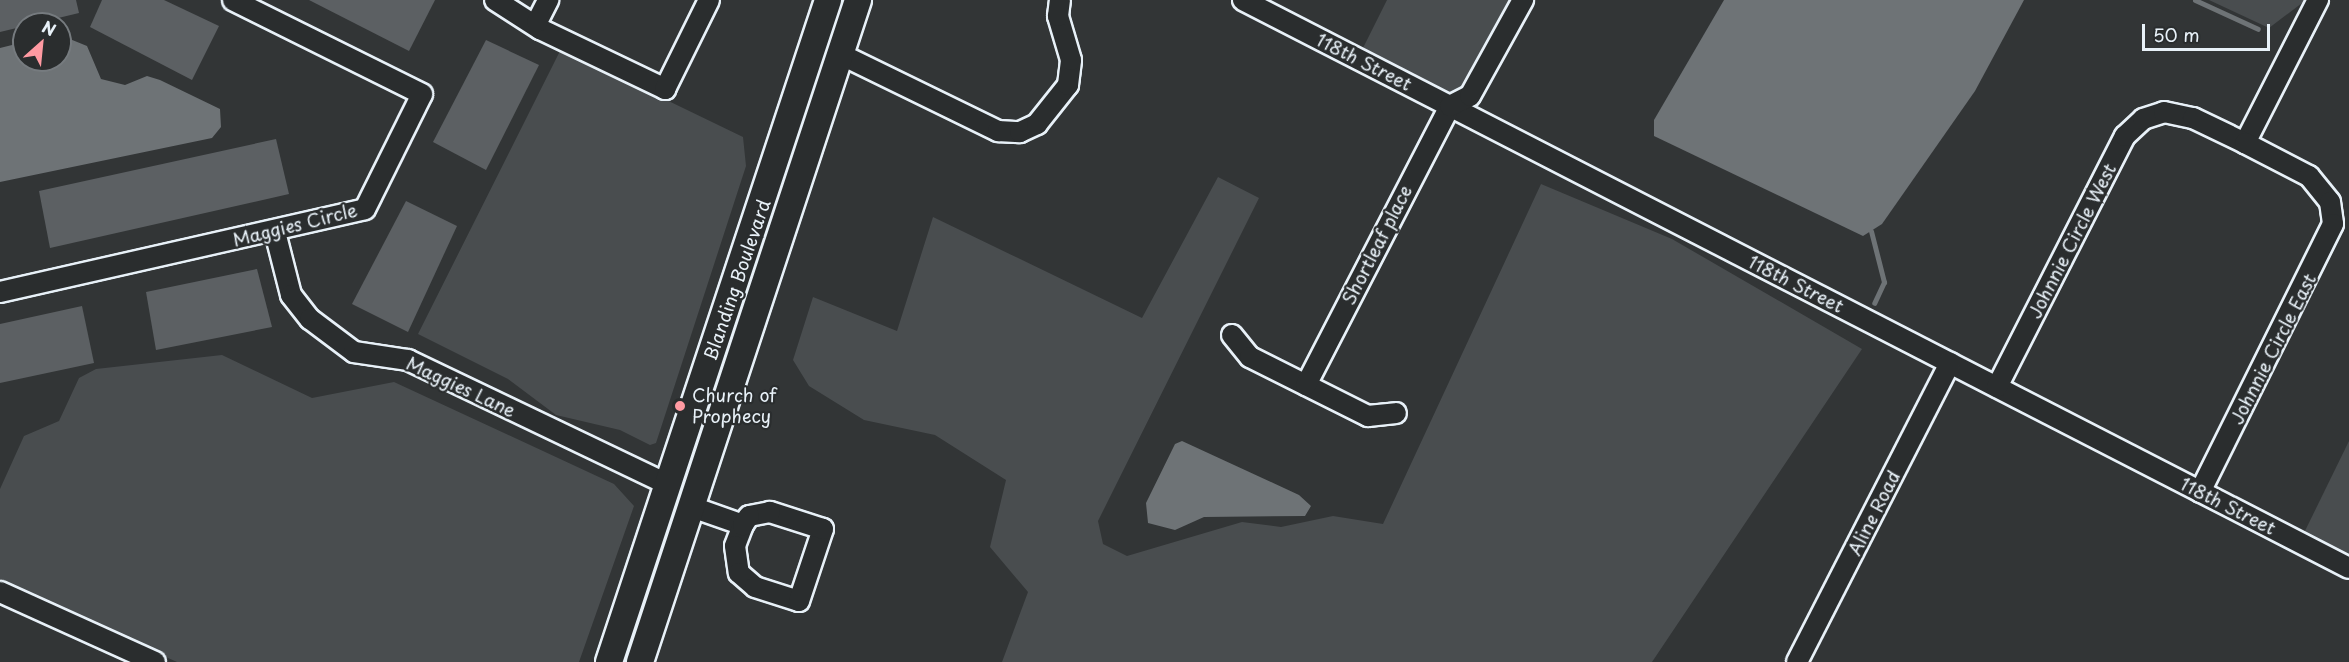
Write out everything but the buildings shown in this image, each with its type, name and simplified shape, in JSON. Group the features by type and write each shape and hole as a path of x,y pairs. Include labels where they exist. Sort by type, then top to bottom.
{"main road":[{"name":"Blanding Boulevard","path":"609,662 667,484 778,162 828,0"},
{"name":"Blanding Boulevard","path":"640,662 842,55 858,0"},
{"path":"690,418 684,478 692,507"},
{"path":"667,484 675,517 669,576"}],"street":[{"name":"Maggies Circle","path":"0,292 275,232 365,209 422,94 233,0"},
{"path":"495,0 537,22 540,29 665,89 709,0"},
{"path":"537,22 548,0"},
{"path":"842,55 998,131 1020,132 1037,124 1068,85 1071,60 1058,16 1060,0"},
{"name":"118th Street","path":"1244,0 2349,568"},
{"path":"1450,106 1470,96 1523,0"},
{"path":"2245,143 2318,0"},
{"name":"Shortleaf place","path":"1306,385 1450,106"},
{"name":"Johnnie Circle West","path":"1997,387 2125,136 2143,119 2164,112 2193,118 2245,143"},
{"name":"Johnnie Circle East","path":"2200,492 2329,240 2330,202 2309,177 2245,143"},
{"path":"778,162 804,170"},
{"name":"Maggies Lane","path":"275,232 291,295 310,319 354,352 408,360 667,484"},
{"path":"1232,335 1250,357 1368,416 1396,413"},
{"name":"Aline Road","path":"1797,662 1950,363"},
{"path":"692,507 743,525"},
{"path":"770,512 823,529 799,601 754,587 739,573 735,546 743,525 749,516 770,512"},
{"path":"0,592 154,662"}],"shaded area":[{"path":"1387,0 1511,0 1459,100 1363,48"},
{"path":"1724,0 2024,0 1975,91 1882,224 1863,236 1654,136 1654,120"},
{"path":"2209,0 2306,0 2269,28"},
{"path":"72,40 87,46 101,79 125,85 147,76 160,80 220,109 221,127 212,138 0,182 0,48 12,45 12,72 72,72"},
{"path":"561,49 743,137 746,166 656,443 650,445 620,430 556,415 508,379 418,334"},
{"path":"1218,177 1259,198 1098,521 1103,544 1127,556 1242,522 1281,527 1333,516 1383,524 1541,184 1672,239 1862,349 1652,662 1002,662 1028,592 990,547 1006,480 935,435 864,420 809,386 793,360 813,297 897,331 933,217 1142,318"},
{"path":"222,355 312,398 394,382 614,484 634,506 579,662 177,662 0,582 0,489 24,436 59,421 79,378 96,369"},
{"path":"1182,441 1299,495 1311,506 1305,516 1204,517 1175,530 1148,523 1146,503 1175,444"},
{"path":"2349,441 2349,558 2303,535"}],"waterway":[{"path":"2195,0 2258,29"},
{"path":"1871,231 1884,282 1874,303"}],"place":[{"name":"Church of Prophecy","path":"680,406"}]}
